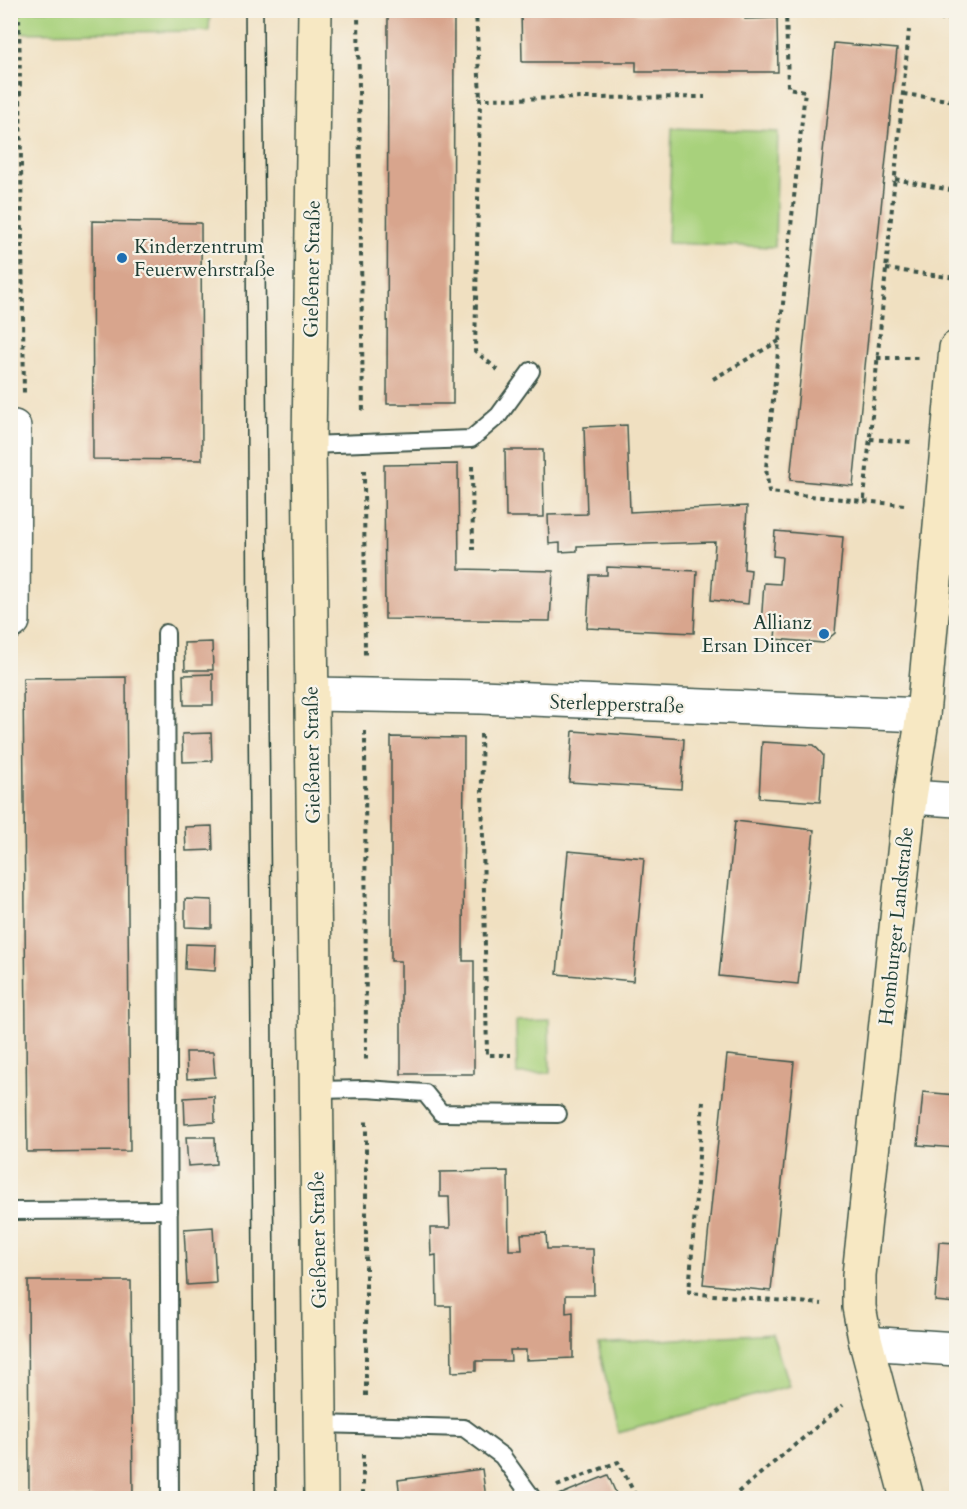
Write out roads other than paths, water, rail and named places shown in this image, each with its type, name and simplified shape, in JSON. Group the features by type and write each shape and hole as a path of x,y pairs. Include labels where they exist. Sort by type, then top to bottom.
{"main road":[{"name":"Gießener Straße","path":"315,10 309,445 321,1498"},
{"name":"Homburger Landstraße","path":"907,1498 866,1343 859,1307 859,1275 910,797 923,715 957,348"}],"street":[{"path":"10,623 13,621 12,427"},
{"name":"Sterlepperstraße","path":"312,694 481,697 577,703 923,715"},
{"path":"910,797 957,800"},
{"path":"866,1343 957,1349"}],"lane":[{"path":"309,445 471,439 499,416 531,371"},
{"path":"166,633 170,1498"},
{"path":"316,1090 366,1089 425,1093 441,1113 558,1114"},
{"path":"10,1211 169,1210"},
{"path":"320,1424 363,1427 464,1428 502,1456 531,1496"}],"tram line":[{"path":"245,10 255,1498"},
{"path":"263,10 276,1498"}],"place":[{"name":"Kinderzentrum Feuerwehrstraße","path":"122,258"},
{"name":"Allianz Ersan Dincer","path":"824,634"}]}
